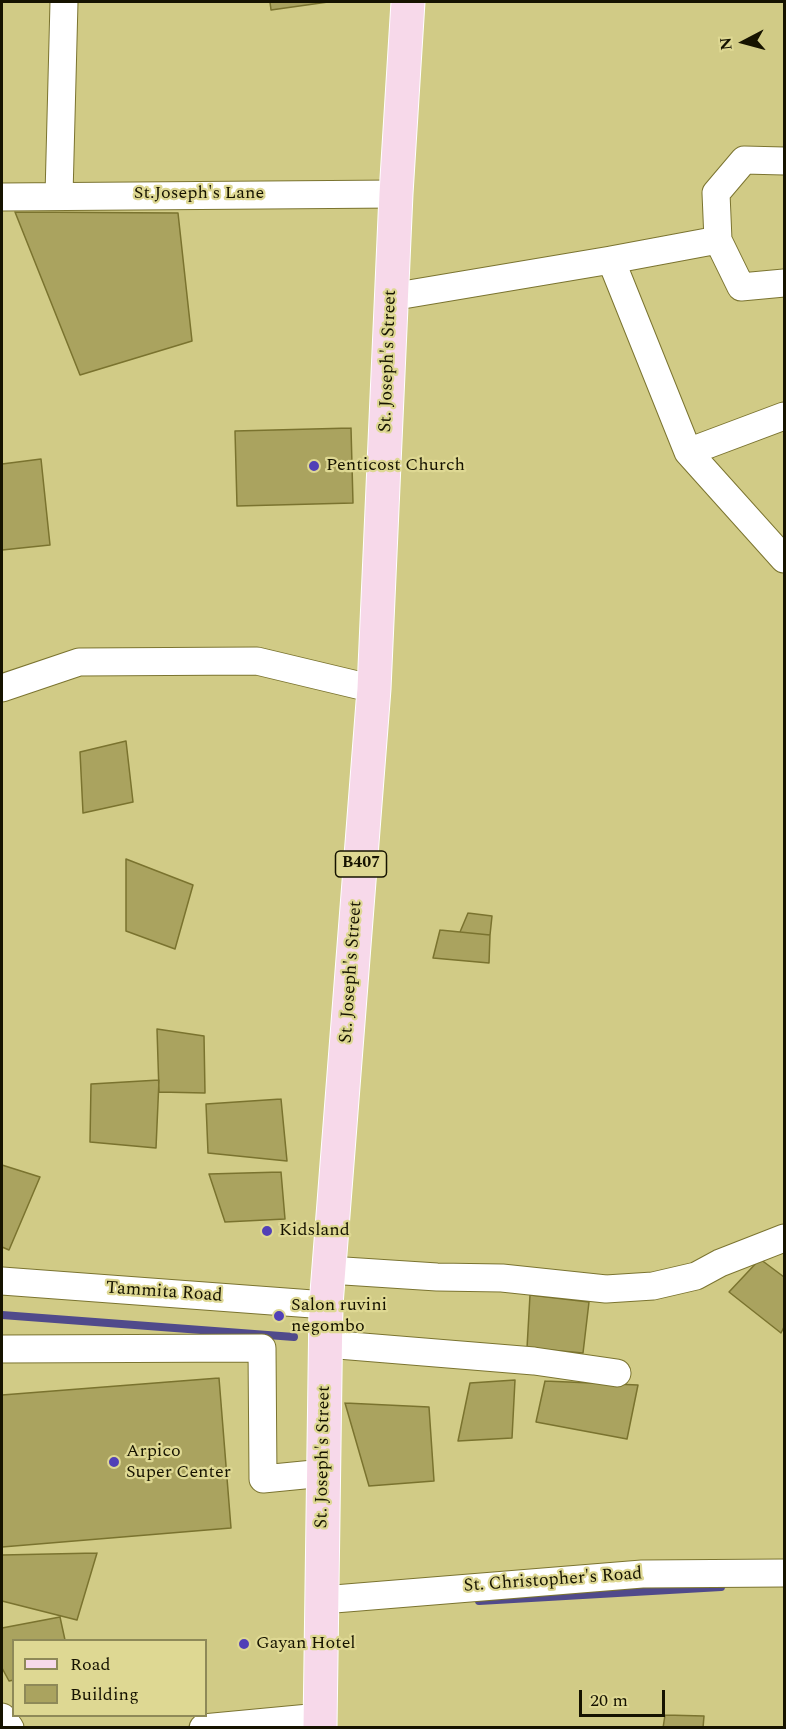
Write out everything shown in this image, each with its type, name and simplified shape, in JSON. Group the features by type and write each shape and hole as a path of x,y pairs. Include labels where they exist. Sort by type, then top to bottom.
{"main road":[{"name":"St. Joseph's Street","path":"320,1723 326,1305 374,689 396,194 408,2"}],"street":[{"path":"59,195 64,2"},
{"path":"784,161 744,160 716,193 718,240 741,287 784,283"},
{"name":"St.Joseph's Lane","path":"2,197 396,194"},
{"path":"391,297 718,240"},
{"path":"611,260 688,452 784,559"},
{"path":"688,452 784,416"},
{"path":"2,688 79,662 257,661 374,689"},
{"path":"329,1270 437,1277 502,1278 606,1289 653,1286 696,1276 720,1263 784,1238"},
{"name":"Tammita Road","path":"2,1281 326,1305"},
{"path":"326,1344 534,1361 617,1373"},
{"path":"2,1349 262,1348 263,1479 324,1473"},
{"name":"St. Christopher's Road","path":"322,1600 642,1574 784,1573"},
{"path":"2,1717 10,1728"},
{"path":"203,1728 320,1723"}],"building":[{"path":"270,2 328,2 271,10"},
{"path":"15,212 178,213 192,341 80,375"},
{"path":"351,428 353,503 237,506 235,431"},
{"path":"41,459 50,545 2,550 2,464"},
{"path":"126,741 133,802 83,813 80,752"},
{"path":"126,859 193,885 175,949 126,931"},
{"path":"468,913 492,916 490,935 460,932"},
{"path":"440,930 490,935 489,963 433,958"},
{"path":"157,1029 204,1036 205,1093 159,1092"},
{"path":"159,1080 156,1148 90,1142 91,1084"},
{"path":"281,1099 287,1161 208,1153 206,1104"},
{"path":"2,1165 40,1177 9,1250 2,1247"},
{"path":"281,1172 285,1219 225,1222 209,1174"},
{"path":"760,1259 784,1277 784,1327 781,1333 729,1292"},
{"path":"530,1295 589,1302 583,1353 527,1348"},
{"name":"Arpico Super Center","path":"219,1378 231,1528 2,1547 2,1395"},
{"path":"515,1380 512,1438 458,1441 470,1383"},
{"path":"545,1381 638,1385 627,1439 536,1422"},
{"path":"345,1403 429,1407 434,1481 369,1486"},
{"path":"97,1553 77,1620 2,1601 2,1555"},
{"path":"60,1617 65,1639 12,1639 12,1680 9,1681 2,1668 2,1628"},
{"path":"665,1715 704,1716 703,1728 663,1728"}],"waterway":[{"path":"2,1315 294,1337"},
{"path":"479,1601 721,1587"}],"place":[{"name":"Penticost Church","path":"314,466"},
{"name":"Kidsland","path":"267,1231"},
{"name":"Salon ruvini negombo","path":"279,1316"},
{"name":"Arpico Super Center","path":"114,1462"},
{"name":"Gayan Hotel","path":"244,1644"}]}
